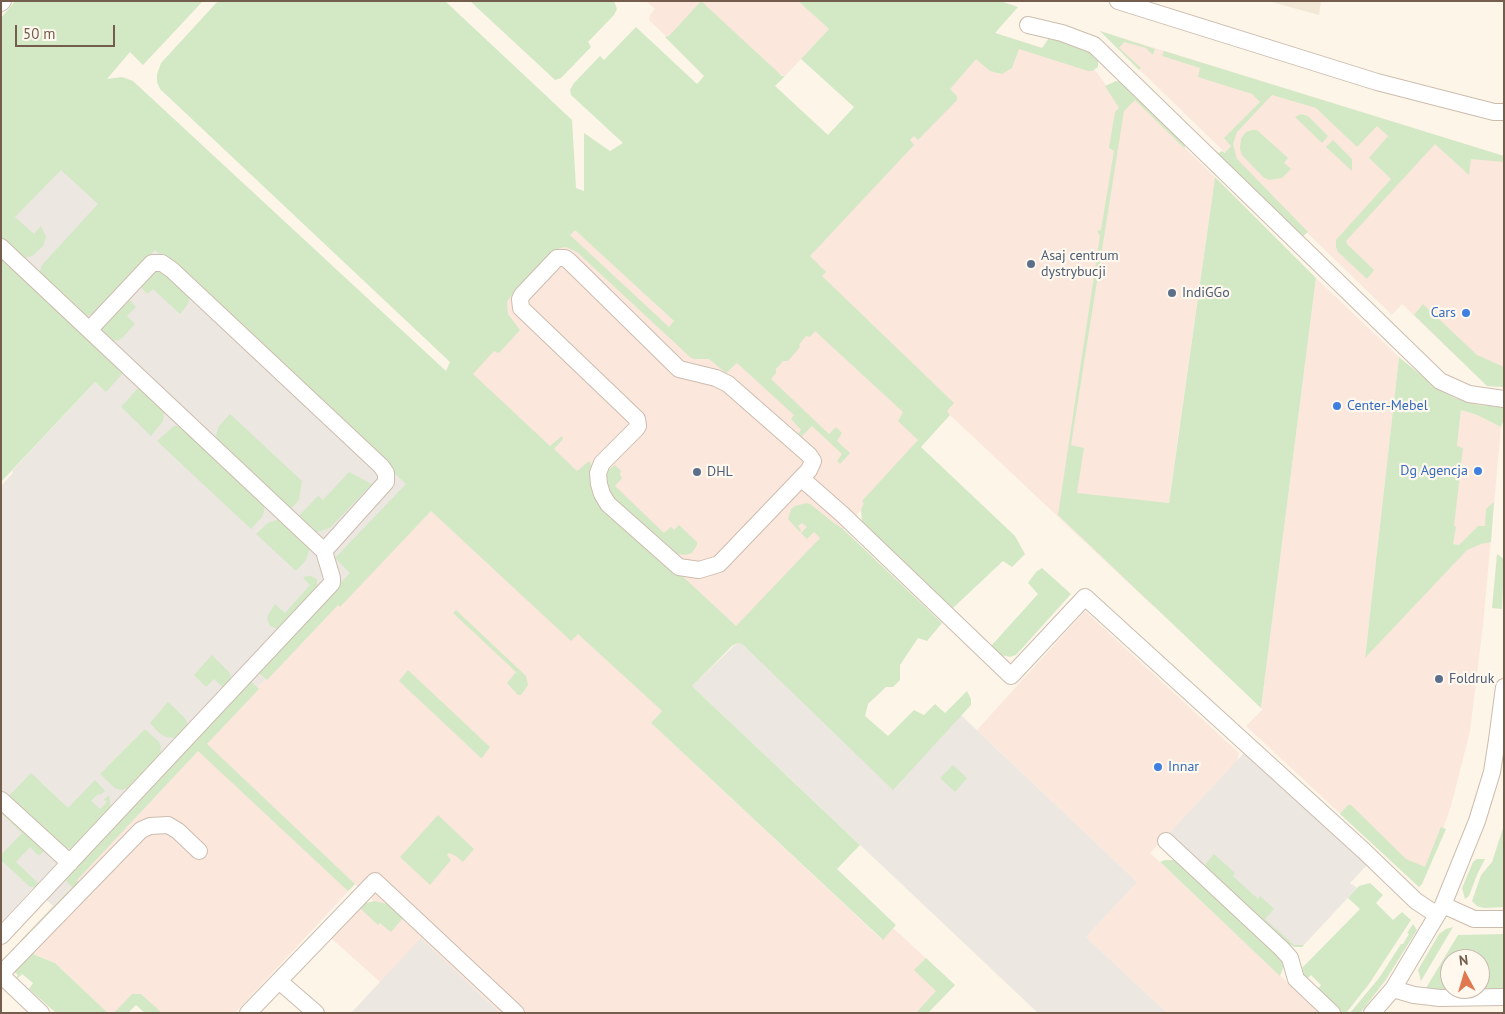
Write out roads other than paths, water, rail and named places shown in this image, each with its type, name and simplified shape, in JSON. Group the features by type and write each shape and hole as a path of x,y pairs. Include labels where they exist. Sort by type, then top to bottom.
{"street":[{"path":"1118,1 1377,82 1494,112 1504,112"},
{"path":"1028,24 1062,33 1094,46 1440,381 1469,394 1504,400"},
{"path":"1,247 324,551 331,570 332,583 1,936"},
{"path":"557,258 570,260 679,369 716,378 728,384 809,455 813,461 812,465 801,478 719,564 699,570 688,569 674,564 608,504 599,484 598,474 602,463 636,429 638,426 637,419 521,308 520,299 522,295 557,258"},
{"path":"90,329 152,263 162,263 172,270 374,460 386,473 386,482 324,551"},
{"path":"801,478 842,514 1011,676 1085,597 1364,851 1416,901 1474,919 1504,918"},
{"path":"1372,1013 1393,989 1440,910 1476,821 1492,772 1504,687"},
{"path":"1,800 70,863"},
{"path":"41,1013 1,974 141,830 150,826 168,825 178,831 199,851"},
{"path":"1166,841 1282,949 1290,958 1296,978 1332,1013"},
{"path":"248,1013 375,881 516,1013"},
{"path":"279,981 316,1013"},
{"path":"1393,989 1414,995 1440,998 1504,997"}],"place":[{"name":"Asaj centrum dystrybucji","path":"1031,264"},
{"name":"IndiGGo","path":"1172,293"},
{"name":"Cars","path":"1466,313"},
{"name":"Center-Mebel","path":"1337,406"},
{"name":"Dg Agencja","path":"1478,471"},
{"name":"DHL","path":"697,472"},
{"name":"Foldruk","path":"1439,679"},
{"name":"Innar","path":"1158,767"}]}
